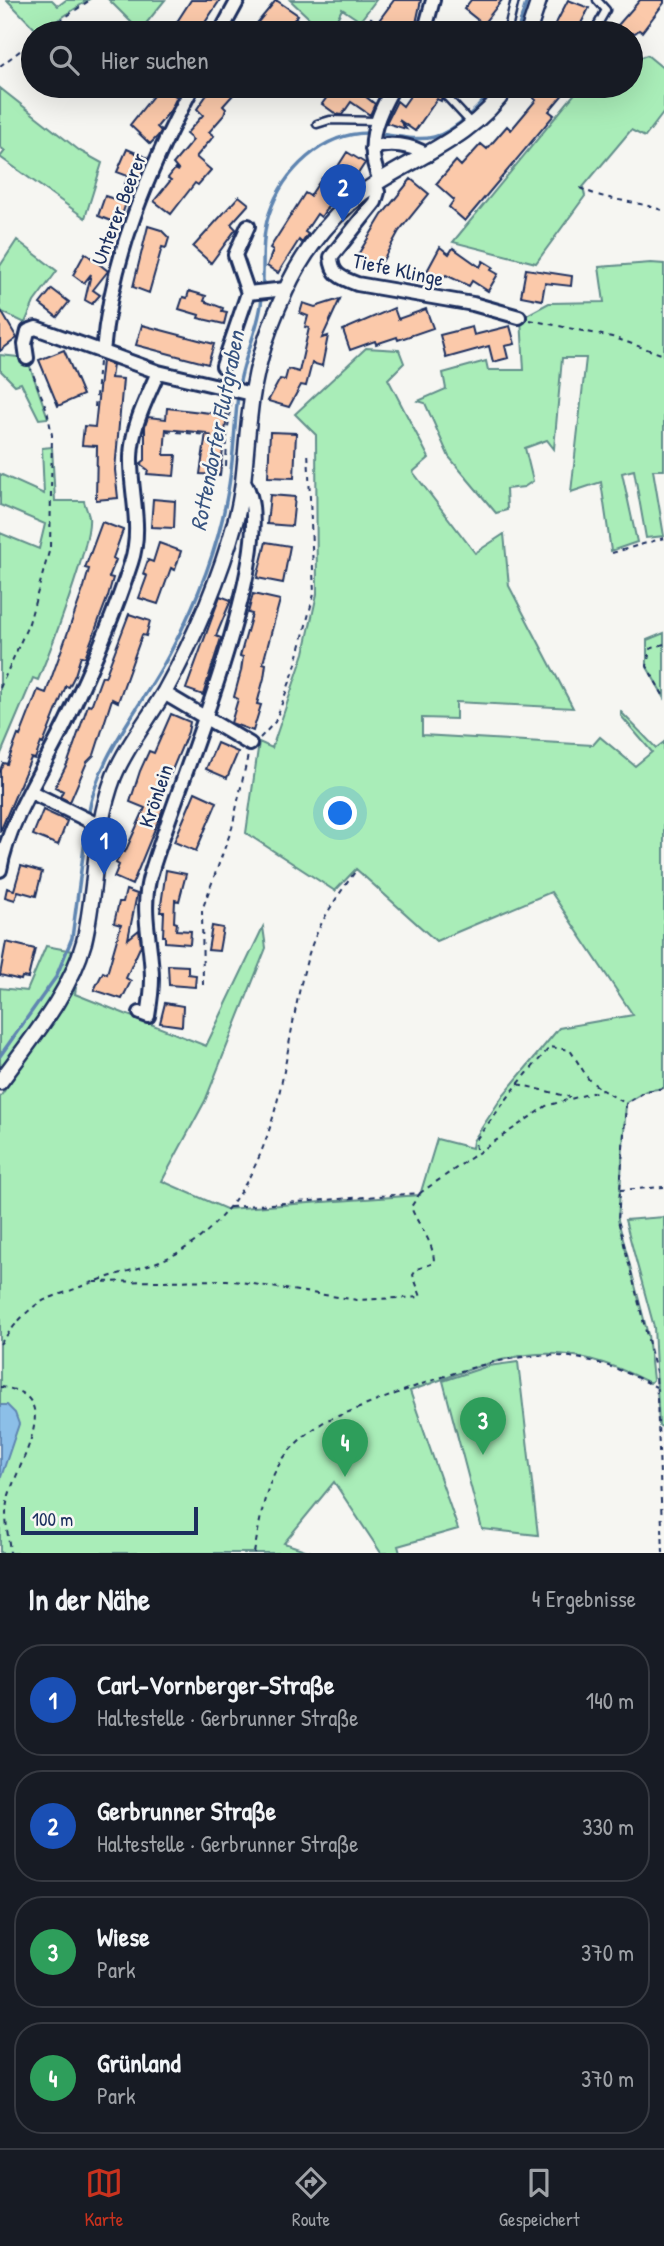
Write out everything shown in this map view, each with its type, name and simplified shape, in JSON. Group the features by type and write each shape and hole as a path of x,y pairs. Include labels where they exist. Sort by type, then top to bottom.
{"street":[{"path":"226,21 237,0"},
{"path":"427,21 433,0"},
{"path":"532,21 539,0"},
{"name":"Unterer Beerer","path":"102,351 113,276 152,172 187,98"},
{"path":"377,182 372,144 376,123 388,98"},
{"path":"0,1082 71,978 83,943 100,826 120,764 164,693 192,637 236,519 244,484 252,394 279,289 336,216 377,182 427,155 471,123 495,98"},
{"path":"372,144 410,147 427,155"},
{"name":"Tiefe Klinge","path":"377,182 375,202 331,257 331,268 340,278 357,284 473,304 519,317"},
{"path":"223,366 251,292 235,255 248,226"},
{"path":"251,292 279,289"},
{"path":"27,358 25,344 28,331 36,328 158,372 252,394"},
{"path":"0,870 2,856 86,678 133,558 137,529 131,459 135,425 158,372"},
{"name":"Krönlein","path":"148,1016 152,977 145,899 160,841 228,647 250,559 254,523 251,494 244,484"},
{"path":"164,693 250,744"},
{"path":"32,792 100,826"}],"lane":[{"path":"510,21 515,0"},
{"path":"597,0 608,3 601,21"},
{"path":"448,98 471,123"},
{"path":"317,124 330,120 376,123"}],"path":[{"path":"60,21 90,0"},
{"path":"0,66 21,50"},
{"path":"580,188 602,199 649,205 664,211"},
{"path":"519,317 572,331 612,337 664,355"},
{"path":"95,407 102,351"},
{"path":"0,688 29,623 50,548 52,435 47,410 27,358"},
{"path":"226,466 234,390"},
{"path":"167,432 227,437"},
{"path":"203,985 202,910 232,828 250,744 265,735 275,722 294,671 314,594 308,450"},
{"path":"612,553 664,538"},
{"path":"664,644 650,649 648,666 664,697"},
{"path":"0,1344 20,1318 38,1304 91,1282 171,1259 198,1242 248,1182 285,1074 308,957 332,903 355,872"},
{"path":"478,1150 475,1141 517,1084 550,1047 569,1050 589,1080 626,1104"},
{"path":"517,1084 571,1098"},
{"path":"626,1104 646,1091 664,1088"},
{"path":"91,1282 227,1280 357,1300 421,1297 413,1276 417,1269 434,1263 434,1247 417,1224 411,1208 420,1193 478,1150 546,1106 602,1090"},
{"path":"626,1104 618,1220 652,1351 663,1553"},
{"path":"619,1190 664,1187"},
{"path":"229,1207 420,1193"},
{"path":"254,1553 270,1480 281,1459 303,1434 327,1420 498,1360 558,1356 628,1373 656,1387"},
{"path":"0,1387 13,1388 29,1397 36,1417 32,1440 13,1481 6,1506 10,1553"}],"green space":[{"path":"7,0 52,0 58,6 66,0 88,0 57,21 27,21"},
{"path":"109,0 165,0 148,21 130,21"},
{"path":"290,0 376,0 360,21 342,9 336,21 312,21"},
{"path":"647,55 664,69 664,112 645,137 631,130 583,187 585,196 536,263 453,242 571,98 643,98 643,56"},
{"path":"0,88 80,151 102,163 85,218 0,157 5,151 0,147"},
{"path":"17,240 57,271 34,302 25,323 0,311 0,266"},
{"path":"664,264 664,470 653,470 664,536 646,538 634,470 622,473 637,542 611,551 601,482 571,492 586,358 562,358 554,449 547,440 525,448 533,481 524,487 506,489 507,510 496,513 449,457 425,403 418,401 446,389 443,373 486,361 488,370 524,370 521,318 549,303 604,302 599,267"},
{"path":"366,348 399,350 404,363 388,379 429,458 413,472 475,553 504,534 509,586 573,708 456,702 456,719 422,718 422,735 593,745 600,737 635,766 652,752 621,716 621,712 656,748 664,742 664,1088 646,1091 626,1103 618,1220 648,1335 653,1380 650,1383 616,1367 585,1358 557,1354 530,1355 475,1368 410,1391 458,1529 398,1546 400,1553 381,1553 334,1482 284,1543 314,1553 0,1553 0,1097 76,987 75,994 206,1046 263,927 266,948 205,1101 162,1181 226,1209 420,1195 437,1139 472,1148 473,1141 504,1094 559,1028 633,1015 551,892 436,941 356,869 335,891 246,833 259,742 272,748 304,653 317,594 316,435 295,414"},
{"path":"0,355 27,358 48,418 39,419 21,383 15,385 0,370"},
{"path":"52,447 55,501 84,501 89,517 88,530 77,572 44,666 38,680 33,678 0,756 0,533 39,549 45,524 0,505 0,474 44,494 42,448"},
{"path":"664,633 664,697 647,667 647,640"},
{"path":"46,946 78,952 59,990 0,1070 0,988 27,991"},
{"path":"664,1217 664,1427 659,1426 654,1327 625,1220"},
{"path":"518,1362 538,1535 482,1529 443,1381 488,1366"}],"water":[{"path":"0,1405 7,1405 15,1413 19,1424 0,1480"}],"building":[{"path":"191,0 220,0 206,21 178,21"},
{"path":"276,0 298,15 293,21 259,21"},
{"path":"394,0 421,0 417,21 378,21"},
{"path":"471,0 502,0 485,21 479,21 464,9"},
{"path":"568,0 589,8 582,21 557,21"},
{"path":"640,0 664,0 643,31 643,21 622,21"},
{"path":"151,98 176,98 157,127 161,131 150,144 130,125"},
{"path":"205,98 230,98 223,106 226,109 224,115 209,132 214,136 196,157 211,170 198,185 195,183 171,214 154,201 171,180 168,178 175,169 179,171 173,164 193,140 186,134 203,115 197,109"},
{"path":"326,98 368,98 375,104 370,115 351,102 342,115 322,104"},
{"path":"409,98 441,98 441,101 437,99 415,131 399,120 406,129 386,123 397,101 403,106"},
{"path":"534,98 560,98 549,111 554,115 465,221 449,207 454,200 436,184 456,161 461,166 481,144 487,149 507,126 511,130 536,100"},
{"path":"127,149 148,158 131,200 122,191 128,176 117,172"},
{"path":"347,152 365,163 352,183 346,179 321,217 317,214 305,232 308,234 302,243 299,240 278,273 267,266 273,250 270,248 305,193 310,196 322,178 328,182"},
{"path":"411,179 429,194 399,231 377,271 356,258 382,215"},
{"path":"105,196 126,203 119,224 98,216"},
{"path":"239,196 249,204 231,224 236,229 211,263 193,247"},
{"path":"148,226 161,230 169,238 166,248 162,247 149,293 133,287"},
{"path":"440,247 449,254 453,248 480,267 483,261 493,267 491,270 498,274 488,291 472,281 469,286 446,275 440,283 426,273"},
{"path":"85,253 108,271 93,290 100,295 92,304 85,300 91,274 84,283 73,275"},
{"path":"526,269 572,276 571,286 545,283 542,300 521,296"},
{"path":"52,289 69,302 57,317 40,304"},
{"path":"189,291 206,296 204,301 223,308 222,311 227,312 224,324 198,318 199,315 179,309 183,297 187,298"},
{"path":"340,299 322,338 328,336 322,366 312,363 306,386 301,385 289,407 268,401 280,379 285,380 288,369 299,372 309,328 305,327 308,316 300,313 303,303 315,307"},
{"path":"394,308 398,319 426,309 433,328 398,340 397,337 376,344 375,341 350,350 343,330"},
{"path":"0,309 17,338 0,351"},
{"path":"142,325 214,344 208,364 136,345"},
{"path":"510,326 515,344 505,346 508,358 493,362 489,346 446,358 440,335 472,327 474,335"},
{"path":"64,350 83,395 58,406 39,360"},
{"path":"102,361 113,365 111,378 123,379 115,470 118,498 96,500 97,446 82,445 84,426 95,427"},
{"path":"167,408 227,415 220,475 200,474 206,433 166,429 164,455 176,455 174,476 147,474 148,470 140,464 145,460 145,426 148,417 166,419"},
{"path":"270,432 296,433 294,478 268,477"},
{"path":"270,495 295,497 292,526 267,524"},
{"path":"153,499 175,501 174,528 151,527"},
{"path":"102,522 123,530 113,558 116,560 109,577 113,578 108,596 85,657 81,656 69,687 66,686 35,759 31,758 0,832 0,770 3,763 7,764 38,690 46,693 84,587 89,569 85,568"},
{"path":"266,542 290,546 283,583 257,578"},
{"path":"159,543 181,551 175,570 171,568 158,604 139,598 147,576 143,574 148,560 153,562"},
{"path":"253,594 280,600 263,663 266,664 264,678 257,704 261,705 253,731 231,723 238,699 234,697 241,671 243,657 240,656 252,614 248,613"},
{"path":"220,596 231,600 216,636 221,638 203,695 186,689"},
{"path":"129,614 150,621 146,636 142,635 118,702 112,699 94,755 87,762 70,802 60,797 63,791 55,787 68,762 88,705 91,706 102,676 105,677"},
{"path":"171,714 190,722 188,732 167,782 162,780 153,805 163,809 132,885 114,877 119,865 116,863 121,851 125,852 145,808 130,802 140,771 149,751 154,753"},
{"path":"217,743 238,752 227,778 206,769"},
{"path":"195,792 217,802 196,851 174,842"},
{"path":"43,810 67,821 58,845 33,835"},
{"path":"21,866 42,872 36,896 18,891 15,900 5,897 7,888 14,890"},
{"path":"166,870 186,874 179,901 175,900 174,922 177,923 176,930 191,931 190,944 165,942 163,936 164,912 160,912"},
{"path":"126,890 137,894 128,939 139,930 141,945 126,978 131,981 122,999 94,990 103,972 107,974 121,925 114,923 119,902 123,902"},
{"path":"212,926 223,928 219,951 208,950"},
{"path":"6,942 35,949 28,978 22,977 21,980 0,975"},
{"path":"168,965 188,966 188,974 196,975 195,987 169,985"},
{"path":"165,1003 183,1006 182,1026 160,1023"}],"waterway":[{"name":"Rottendorfer Flutgraben","path":"521,21 527,0"},
{"name":"Rottendorfer Flutgraben","path":"239,387 261,305 266,225 275,198 295,169 321,147 353,134 370,133 419,139 434,137 451,129 486,98"},
{"name":"Rottendorfer Flutgraben","path":"88,817 93,794 111,751 171,651 205,575 218,536 229,484 238,395"},
{"name":"Rottendorfer Flutgraben","path":"0,1056 56,977 72,938 87,825"}],"place":[{"name":"Gerbrunner Straße","path":"343,222"},
{"name":"Carl-Vornberger-Straße","path":"104,875"},
{"name":"Wiese","path":"483,1455"},
{"name":"Grünland","path":"345,1477"}]}
